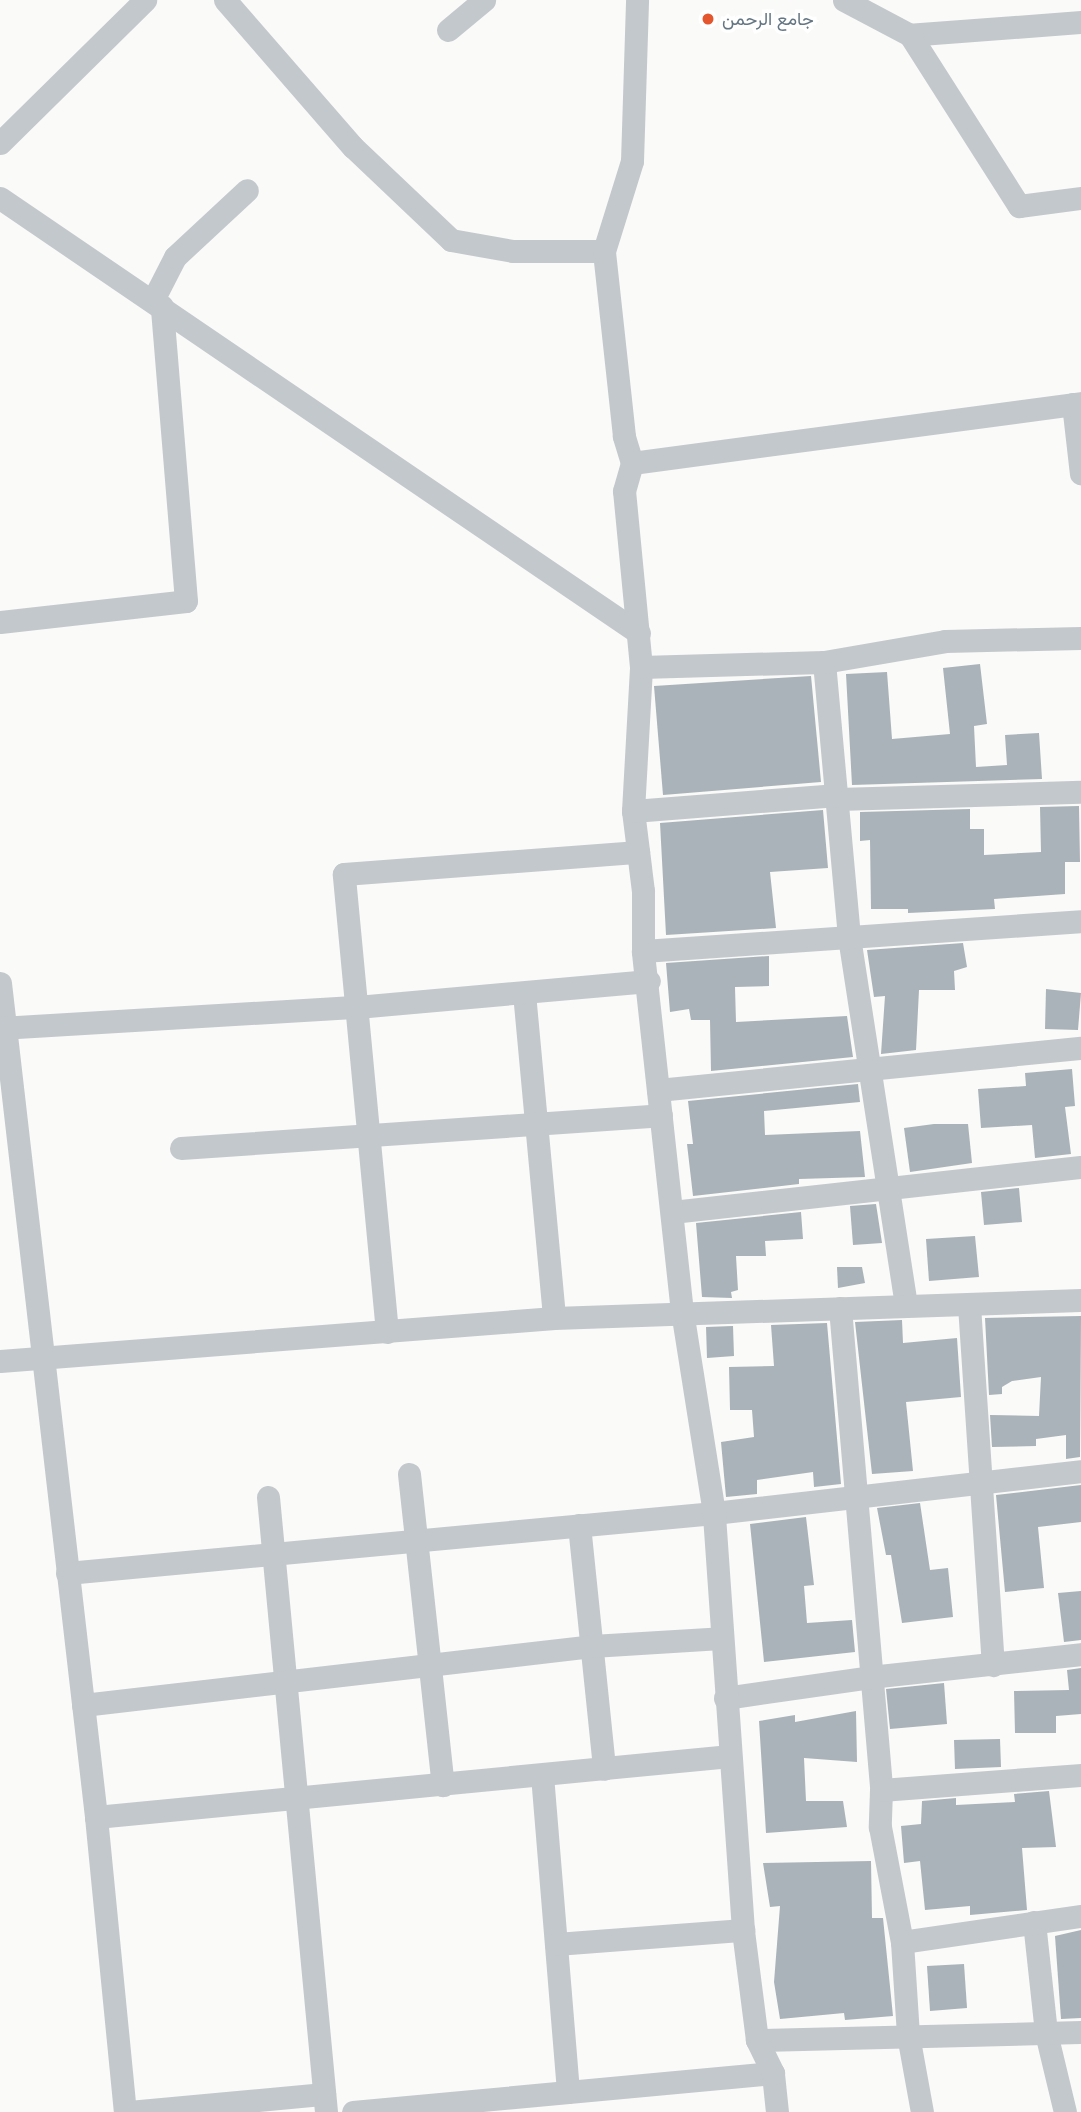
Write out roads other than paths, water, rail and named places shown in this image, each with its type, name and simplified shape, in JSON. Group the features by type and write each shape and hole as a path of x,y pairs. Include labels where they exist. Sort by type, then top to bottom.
{"street":[{"path":"0,144 145,0"},
{"path":"225,0 353,147 451,240 513,251 604,251"},
{"path":"447,30 484,0"},
{"path":"637,0 632,161 604,251 624,436 632,463 624,508 641,667 633,811 643,951 649,981 682,1312 714,1513 724,1698 743,1930 757,2040 773,2073 777,2112"},
{"path":"855,3 910,35 1020,206 1081,198"},
{"path":"910,35 1081,22"},
{"path":"0,622 186,601 158,303 176,257 247,190"},
{"path":"0,198 158,303 639,633"},
{"path":"632,463 1077,403 1081,474"},
{"path":"641,667 824,662 945,640 1081,638"},
{"path":"824,662 849,937 906,1306"},
{"path":"633,811 838,797 1081,792"},
{"path":"387,1332 344,874 638,852"},
{"path":"643,951 1081,921"},
{"path":"2,1028 357,1007 649,981"},
{"path":"0,984 2,1028 96,1816 127,2112 325,2103 294,1800 268,1497"},
{"path":"524,993 554,1318"},
{"path":"658,1090 1081,1048"},
{"path":"181,1148 661,1115"},
{"path":"672,1212 886,1185 1081,1167"},
{"path":"0,1362 554,1318 1081,1300"},
{"path":"969,1305 993,1665"},
{"path":"839,1308 858,1496 870,1677 881,1790 880,1827 902,1942 908,2035 922,2112"},
{"path":"67,1573 714,1513 1081,1471"},
{"path":"409,1474 432,1663 443,1785"},
{"path":"579,1525 604,1769"},
{"path":"83,1704 592,1646 720,1638"},
{"path":"724,1698 870,1677 1081,1654"},
{"path":"96,1816 294,1800 730,1756"},
{"path":"541,1775 568,2092"},
{"path":"881,1790 1081,1775"},
{"path":"902,1942 1081,1916"},
{"path":"1034,1923 1046,2033 1065,2112"},
{"path":"556,1944 743,1930"},
{"path":"757,2040 1081,2032"},
{"path":"353,2112 773,2073"}],"place":[{"name":"جامع الرحمن","path":"708,19"}]}
